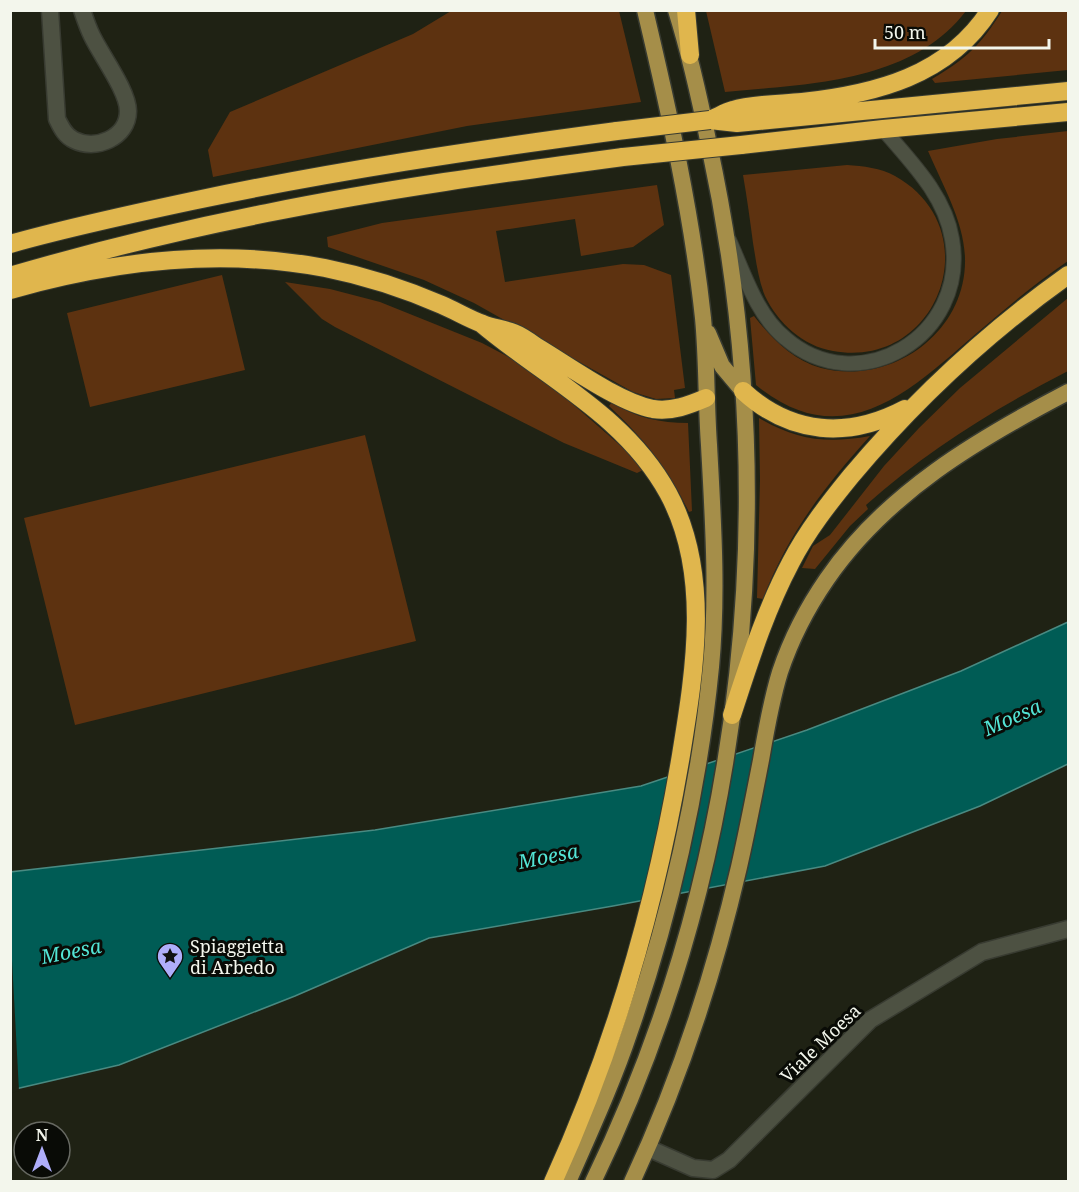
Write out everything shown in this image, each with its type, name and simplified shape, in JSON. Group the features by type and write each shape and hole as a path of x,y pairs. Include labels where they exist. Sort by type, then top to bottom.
{"highway":[{"path":"686,10 690,56"},
{"path":"10,244 74,225 263,186 449,154 710,120 882,88 903,81 931,67 958,48 973,34 990,10"},
{"path":"735,116 1068,91"},
{"path":"10,276 114,248 269,212 386,191 623,157 1068,112"},
{"path":"10,290 89,272 153,261 209,258 279,261 326,268 385,284 483,324 514,333 635,403 653,409 676,409 706,398"},
{"path":"732,715 759,634 791,562 831,502 886,436 927,395 993,335 1068,275"},
{"path":"483,324 507,345 567,385 597,410 640,454 667,490 682,523 692,561 696,620 693,669 677,778 622,1033 553,1182"},
{"path":"743,391 782,418 810,427 835,429 851,428 887,419 927,395"}],"main road":[{"path":"568,1182 609,1088 622,1033 666,915 693,787 711,668 714,557 703,321 694,249 682,184 645,10"},
{"path":"593,1182 628,1104 657,1027 696,905 722,784 741,639 746,564 747,484 740,348 727,234 690,56 676,10"},
{"path":"703,321 716,355 728,375 743,391"},
{"path":"706,398 728,375 738,357 740,348"},
{"path":"632,1182 648,1148 696,1022 716,957 750,821 768,722 780,673 795,634 826,579 853,546 903,496 953,459 997,431 1068,392"}],"street":[{"path":"50,10 57,119 63,131 72,140 87,145 110,140 120,131 127,119 129,109 125,95 92,36 82,10"},
{"name":"Viale Moesa","path":"648,1148 693,1168 713,1170 729,1160 870,1020 982,952 1068,929"}],"lane":[{"path":"727,234 761,309 785,339 803,351 842,363 884,358 905,349 927,330 943,308 954,274 954,255 948,220 938,201 922,175 883,129"}],"shaded area":[{"path":"706,10 966,11 943,35 917,53 887,66 856,76 823,82 725,92"},
{"path":"451,11 619,11 641,102 467,126 213,177 208,150 230,112 413,34"},
{"path":"1002,11 1068,11 1068,70 935,83 932,79 972,50"},
{"path":"1068,131 1068,261 1022,295 927,375 902,393 875,407 847,415 818,415 788,406 756,385 750,318 754,316 783,348 801,360 821,368 848,371 874,369 898,361 920,348 939,330 953,309 962,285 965,258 957,217 928,151 997,139"},
{"path":"847,165 890,173 924,200 940,228 945,260 939,290 924,318 901,339 870,351 833,351 812,344 784,324 770,306 759,276 743,175"},
{"path":"657,185 664,225 633,247 581,256 575,219 496,231 505,282 623,264 644,265 671,275 685,388 674,390 675,398 656,399 633,392 474,303 424,280 328,247 327,237 382,223"},
{"path":"222,275 245,370 90,407 67,313"},
{"path":"285,282 330,289 380,302 482,343 518,362 551,385 630,454 643,470 637,473 564,443 335,327 322,319"},
{"path":"1068,298 1068,371 989,415 913,466 866,505 868,509 850,526 815,569 802,568 813,546 830,535 884,466 919,428 960,388"},
{"path":"612,402 630,412 648,418 688,423 692,511 689,512 654,455 609,406"},
{"path":"759,418 786,431 812,438 839,440 870,436 837,474 808,513 783,554 763,599 757,598"},
{"path":"365,435 416,641 75,725 24,518"}],"water":[{"name":"Moesa","path":"1068,622 1068,764 980,806 825,866 429,938 295,996 119,1065 11,1090 10,872 375,830 641,786 807,730 961,671"}],"pier":[{"path":"11,941 19,1091 10,1093"}],"place":[{"name":"Spiaggietta di Arbedo","path":"170,979"}]}
